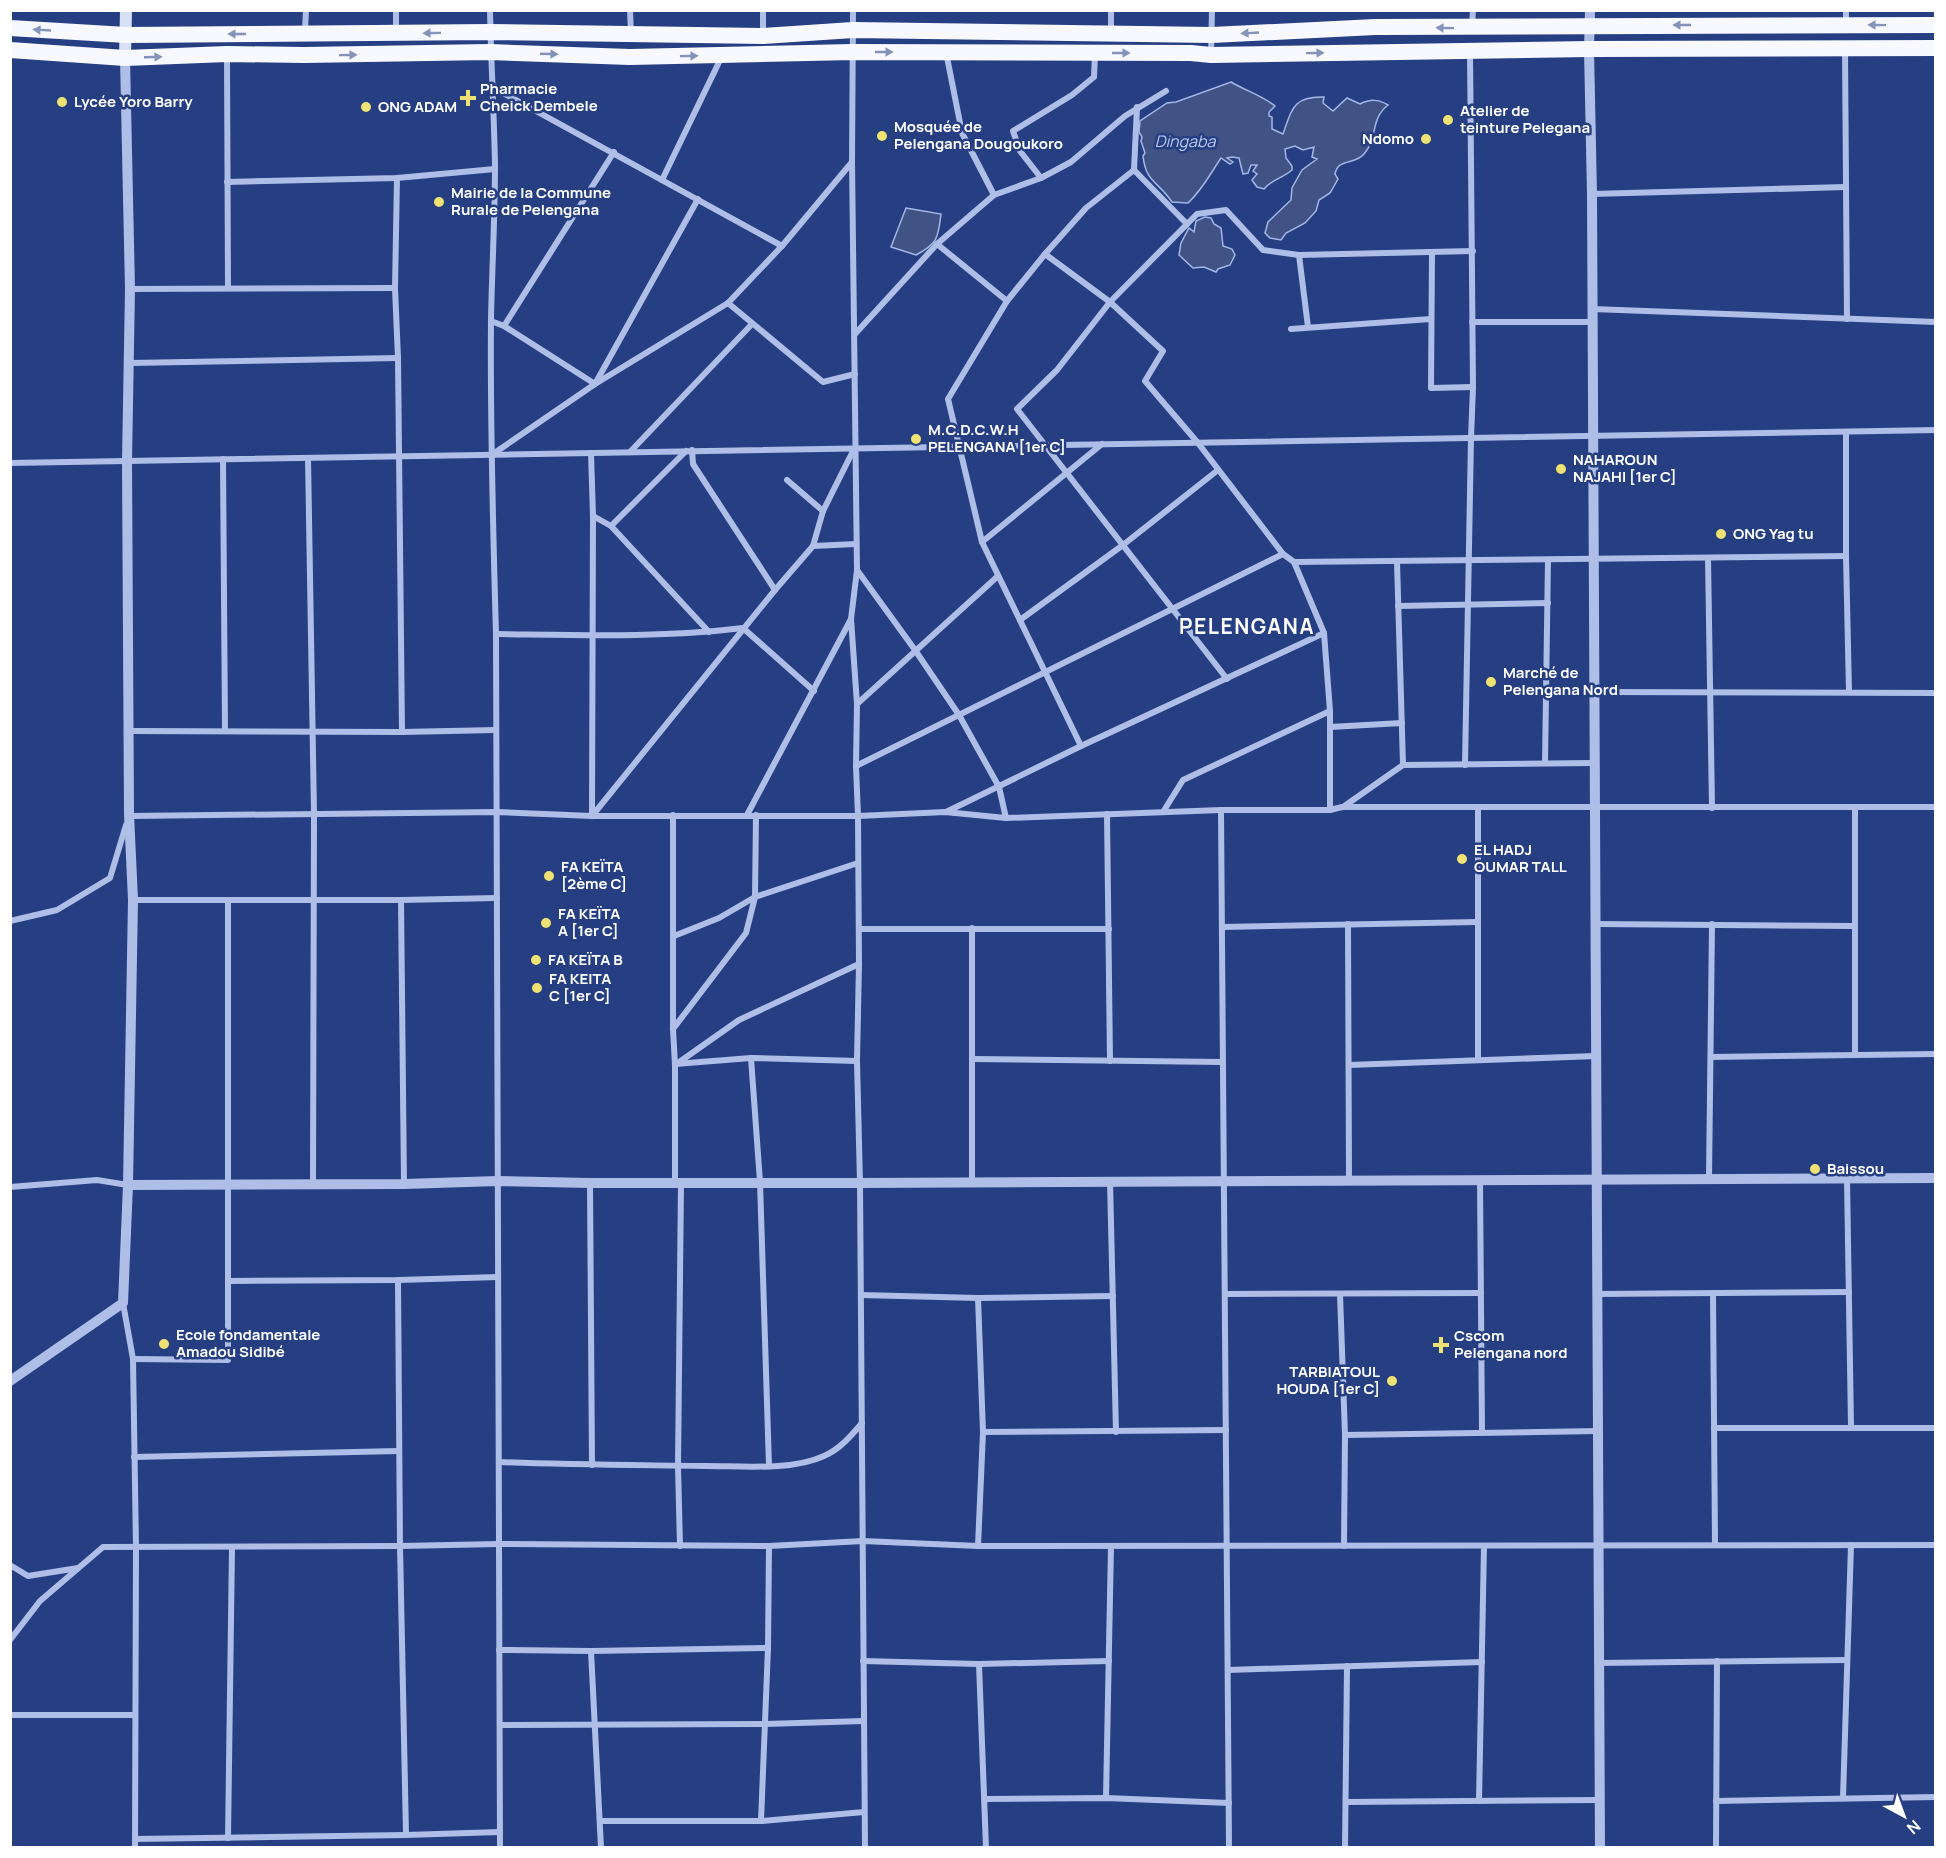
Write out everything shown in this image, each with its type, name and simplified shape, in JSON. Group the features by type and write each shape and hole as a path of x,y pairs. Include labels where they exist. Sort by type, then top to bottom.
{"highway":[{"path":"10,28 126,34 491,32 763,36 854,30 1212,35 1375,27 1472,28 1590,18 1846,18 1935,26"},
{"path":"10,50 125,58 227,54 490,52 630,57 853,52 1191,53 1211,55 1589,49 1935,48"}],"main road":[{"path":"125,58 126,10"}],"street":[{"path":"305,34 306,10"},
{"path":"396,10 396,34"},
{"path":"490,10 495,169 492,455 496,634 500,1848"},
{"path":"630,10 631,35"},
{"path":"763,10 763,36"},
{"path":"853,10 854,449 857,570 851,619 857,704 859,928 857,1061 865,1848"},
{"path":"1111,10 1111,35"},
{"path":"1211,55 1212,10"},
{"path":"1472,28 1473,10"},
{"path":"1590,18 1600,1848"},
{"path":"1845,49 1847,319"},
{"path":"1465,765 1473,387 1470,51"},
{"path":"946,52 962,134 994,195"},
{"path":"1041,178 1020,151 1013,131 1072,95 1094,76 1095,53"},
{"path":"227,54 228,288"},
{"path":"662,180 722,56"},
{"path":"125,58 130,289 127,461 129,814 133,900 128,1185 123,1303 133,1359 136,1547 135,1848"},
{"path":"494,88 782,246"},
{"path":"855,334 937,244 994,195 1041,178 1071,162 1137,108 1166,91"},
{"path":"1137,108 1134,170 1187,224"},
{"path":"504,326 614,152"},
{"path":"492,455 595,384 728,303 782,246 852,162"},
{"path":"227,182 397,178 495,169"},
{"path":"1081,746 982,542 948,399 1007,301 1045,254 1086,208 1134,170"},
{"path":"397,178 395,288 398,358 402,732"},
{"path":"1592,194 1846,187"},
{"path":"595,384 698,199"},
{"path":"1227,679 1017,409 1057,370 1110,302 1197,214 1226,210 1263,250 1299,255 1473,251"},
{"path":"937,244 1007,301"},
{"path":"1432,253 1431,388 1473,387"},
{"path":"1045,254 1110,302 1163,351 1145,381 1198,443 1283,554 1294,562 1324,633 1330,711 1330,810"},
{"path":"1299,255 1308,327"},
{"path":"130,289 395,288"},
{"path":"728,303 823,382 855,374"},
{"path":"1592,309 1935,322"},
{"path":"1291,329 1431,319"},
{"path":"492,321 504,326 595,384"},
{"path":"1472,322 1592,322"},
{"path":"630,453 752,324"},
{"path":"130,363 398,358"},
{"path":"10,463 1935,430"},
{"path":"1846,432 1849,692"},
{"path":"982,542 1102,444"},
{"path":"592,816 743,628 813,546 824,511 854,449"},
{"path":"611,526 689,450"},
{"path":"689,450 693,464 775,590"},
{"path":"591,453 593,516 592,816"},
{"path":"308,458 314,814 312,1185"},
{"path":"223,459 225,732"},
{"path":"1020,620 1218,470"},
{"path":"787,480 824,511"},
{"path":"593,516 611,526 709,632"},
{"path":"813,546 856,544"},
{"path":"856,766 1283,554"},
{"path":"1294,562 1846,556"},
{"path":"1708,558 1712,808"},
{"path":"1545,764 1548,560"},
{"path":"1397,562 1403,765"},
{"path":"857,570 959,715 999,787 1006,818"},
{"path":"857,704 998,576"},
{"path":"1398,606 1548,603"},
{"path":"747,815 851,619"},
{"path":"496,634 592,635 709,632 743,628 814,691"},
{"path":"945,812 1324,633"},
{"path":"1594,692 1935,693"},
{"path":"1163,812 1183,780 1330,711"},
{"path":"1330,727 1402,723"},
{"path":"129,731 496,730"},
{"path":"1342,807 1403,765 1594,763"},
{"path":"129,814 497,812 592,816 858,816 945,812 1006,818 1221,810 1330,810 1342,807 1935,807"},
{"path":"1478,807 1478,1060"},
{"path":"1855,807 1855,1054"},
{"path":"1221,810 1230,1848"},
{"path":"10,921 57,910 110,878 129,814"},
{"path":"1107,814 1110,1060"},
{"path":"673,815 672,1029 678,1183 680,1546"},
{"path":"672,1029 746,933 755,897 756,816"},
{"path":"674,936 719,918 755,897 858,863"},
{"path":"133,900 497,898"},
{"path":"133,1359 228,1360 228,900"},
{"path":"401,900 404,1184"},
{"path":"1222,927 1478,922"},
{"path":"1348,924 1349,1181"},
{"path":"1595,924 1855,926"},
{"path":"1709,1179 1712,924"},
{"path":"859,928 1109,928"},
{"path":"972,928 972,1182"},
{"path":"675,1065 739,1020 859,964"},
{"path":"1711,1057 1935,1054"},
{"path":"1349,1065 1596,1056"},
{"path":"675,1065 751,1058 857,1061"},
{"path":"751,1058 760,1182 769,1466"},
{"path":"972,1059 1222,1062"},
{"path":"10,1187 97,1180 128,1185 312,1185 498,1181 590,1184 1935,1178"},
{"path":"1846,1179 1851,1426"},
{"path":"1480,1180 1482,1432"},
{"path":"1110,1182 1116,1432"},
{"path":"590,1184 592,1465"},
{"path":"229,1281 498,1277"},
{"path":"398,1280 400,1546 406,1835"},
{"path":"1597,1294 1849,1292"},
{"path":"1225,1294 1481,1293"},
{"path":"1713,1293 1715,1545"},
{"path":"1340,1294 1345,1435 1344,1546"},
{"path":"861,1295 978,1298 1113,1296"},
{"path":"978,1298 983,1431 978,1546"},
{"path":"10,1382 123,1303"},
{"path":"499,1462 769,1466 803,1462 824,1456 842,1445 862,1423"},
{"path":"1714,1428 1851,1426 1935,1428"},
{"path":"983,1431 1226,1430"},
{"path":"1345,1435 1598,1431"},
{"path":"134,1457 399,1451"},
{"path":"10,1640 40,1601 103,1547 499,1544 769,1546 863,1541 978,1546 1935,1545"},
{"path":"1843,1798 1851,1545"},
{"path":"761,1821 768,1648 769,1546"},
{"path":"1106,1798 1111,1546"},
{"path":"1479,1801 1484,1546"},
{"path":"228,1838 232,1547"},
{"path":"10,1565 28,1576 78,1568"},
{"path":"500,1650 768,1648"},
{"path":"591,1651 601,1848"},
{"path":"1599,1663 1847,1660"},
{"path":"863,1661 979,1664 1109,1661"},
{"path":"1228,1670 1482,1662"},
{"path":"1716,1848 1717,1662"},
{"path":"979,1664 986,1848"},
{"path":"1345,1848 1347,1666"},
{"path":"10,1715 135,1715"},
{"path":"500,1725 765,1724 864,1721"},
{"path":"1716,1801 1935,1797"},
{"path":"985,1799 1106,1798 1229,1803"},
{"path":"1346,1802 1600,1800"},
{"path":"600,1821 761,1821 864,1812"},
{"path":"135,1839 500,1832"}],"water":[{"name":"Dingaba","path":"1231,82 1275,106 1269,112 1269,116 1272,117 1272,129 1283,134 1295,106 1306,99 1324,97 1323,103 1333,111 1347,98 1360,104 1374,100 1388,105 1382,110 1376,122 1371,142 1364,154 1337,169 1335,174 1338,179 1330,193 1319,200 1316,211 1305,223 1286,233 1281,240 1270,238 1265,233 1268,222 1291,200 1292,188 1302,170 1317,159 1312,157 1314,147 1303,150 1295,146 1285,149 1286,158 1292,170 1264,189 1257,187 1252,180 1257,174 1253,171 1257,165 1251,165 1248,173 1243,174 1239,158 1227,158 1233,162 1230,164 1221,158 1202,187 1188,203 1172,202 1147,172 1142,137 1139,132 1140,121 1167,103 1176,102"},
{"path":"906,208 941,214 936,239 929,247 916,255 891,247"},
{"path":"1205,217 1211,218 1214,224 1221,228 1223,246 1232,249 1235,255 1230,265 1216,272 1204,267 1193,268 1179,255 1181,243 1189,228 1194,232 1196,221"}],"place":[{"name":"Pharmacie Cheick Dembele","path":"468,98"},
{"name":"Lycée Yoro Barry","path":"62,102"},
{"name":"ONG ADAM","path":"366,107"},
{"name":"Atelier de teinture Pelegana","path":"1448,120"},
{"name":"Mosquée de Pelengana Dougoukoro","path":"882,136"},
{"name":"Ndomo","path":"1426,139"},
{"name":"Mairie de la Commune Rurale de Pelengana","path":"439,202"},
{"name":"M.C.D.C.W.H PELENGANA [1er C]","path":"916,439"},
{"name":"NAHAROUN NAJAHI [1er C]","path":"1561,469"},
{"name":"ONG Yag tu","path":"1721,534"},
{"name":"Marché de Pelengana Nord","path":"1491,682"},
{"name":"EL HADJ OUMAR TALL","path":"1462,859"},
{"name":"FA KEÏTA [2ème C]","path":"549,876"},
{"name":"FA KEÏTA A [1er C]","path":"546,923"},
{"name":"FA KEÏTA B","path":"536,960"},
{"name":"FA KEITA C [1er C]","path":"537,988"},
{"name":"Baissou","path":"1815,1169"},
{"name":"Ecole fondamentale Amadou Sidibé","path":"164,1344"},
{"name":"Cscom Pelengana nord","path":"1441,1345"},
{"name":"TARBIATOUL HOUDA [1er C]","path":"1392,1381"}],"district":[{"name":"PELENGANA","path":"1247,627"}]}
